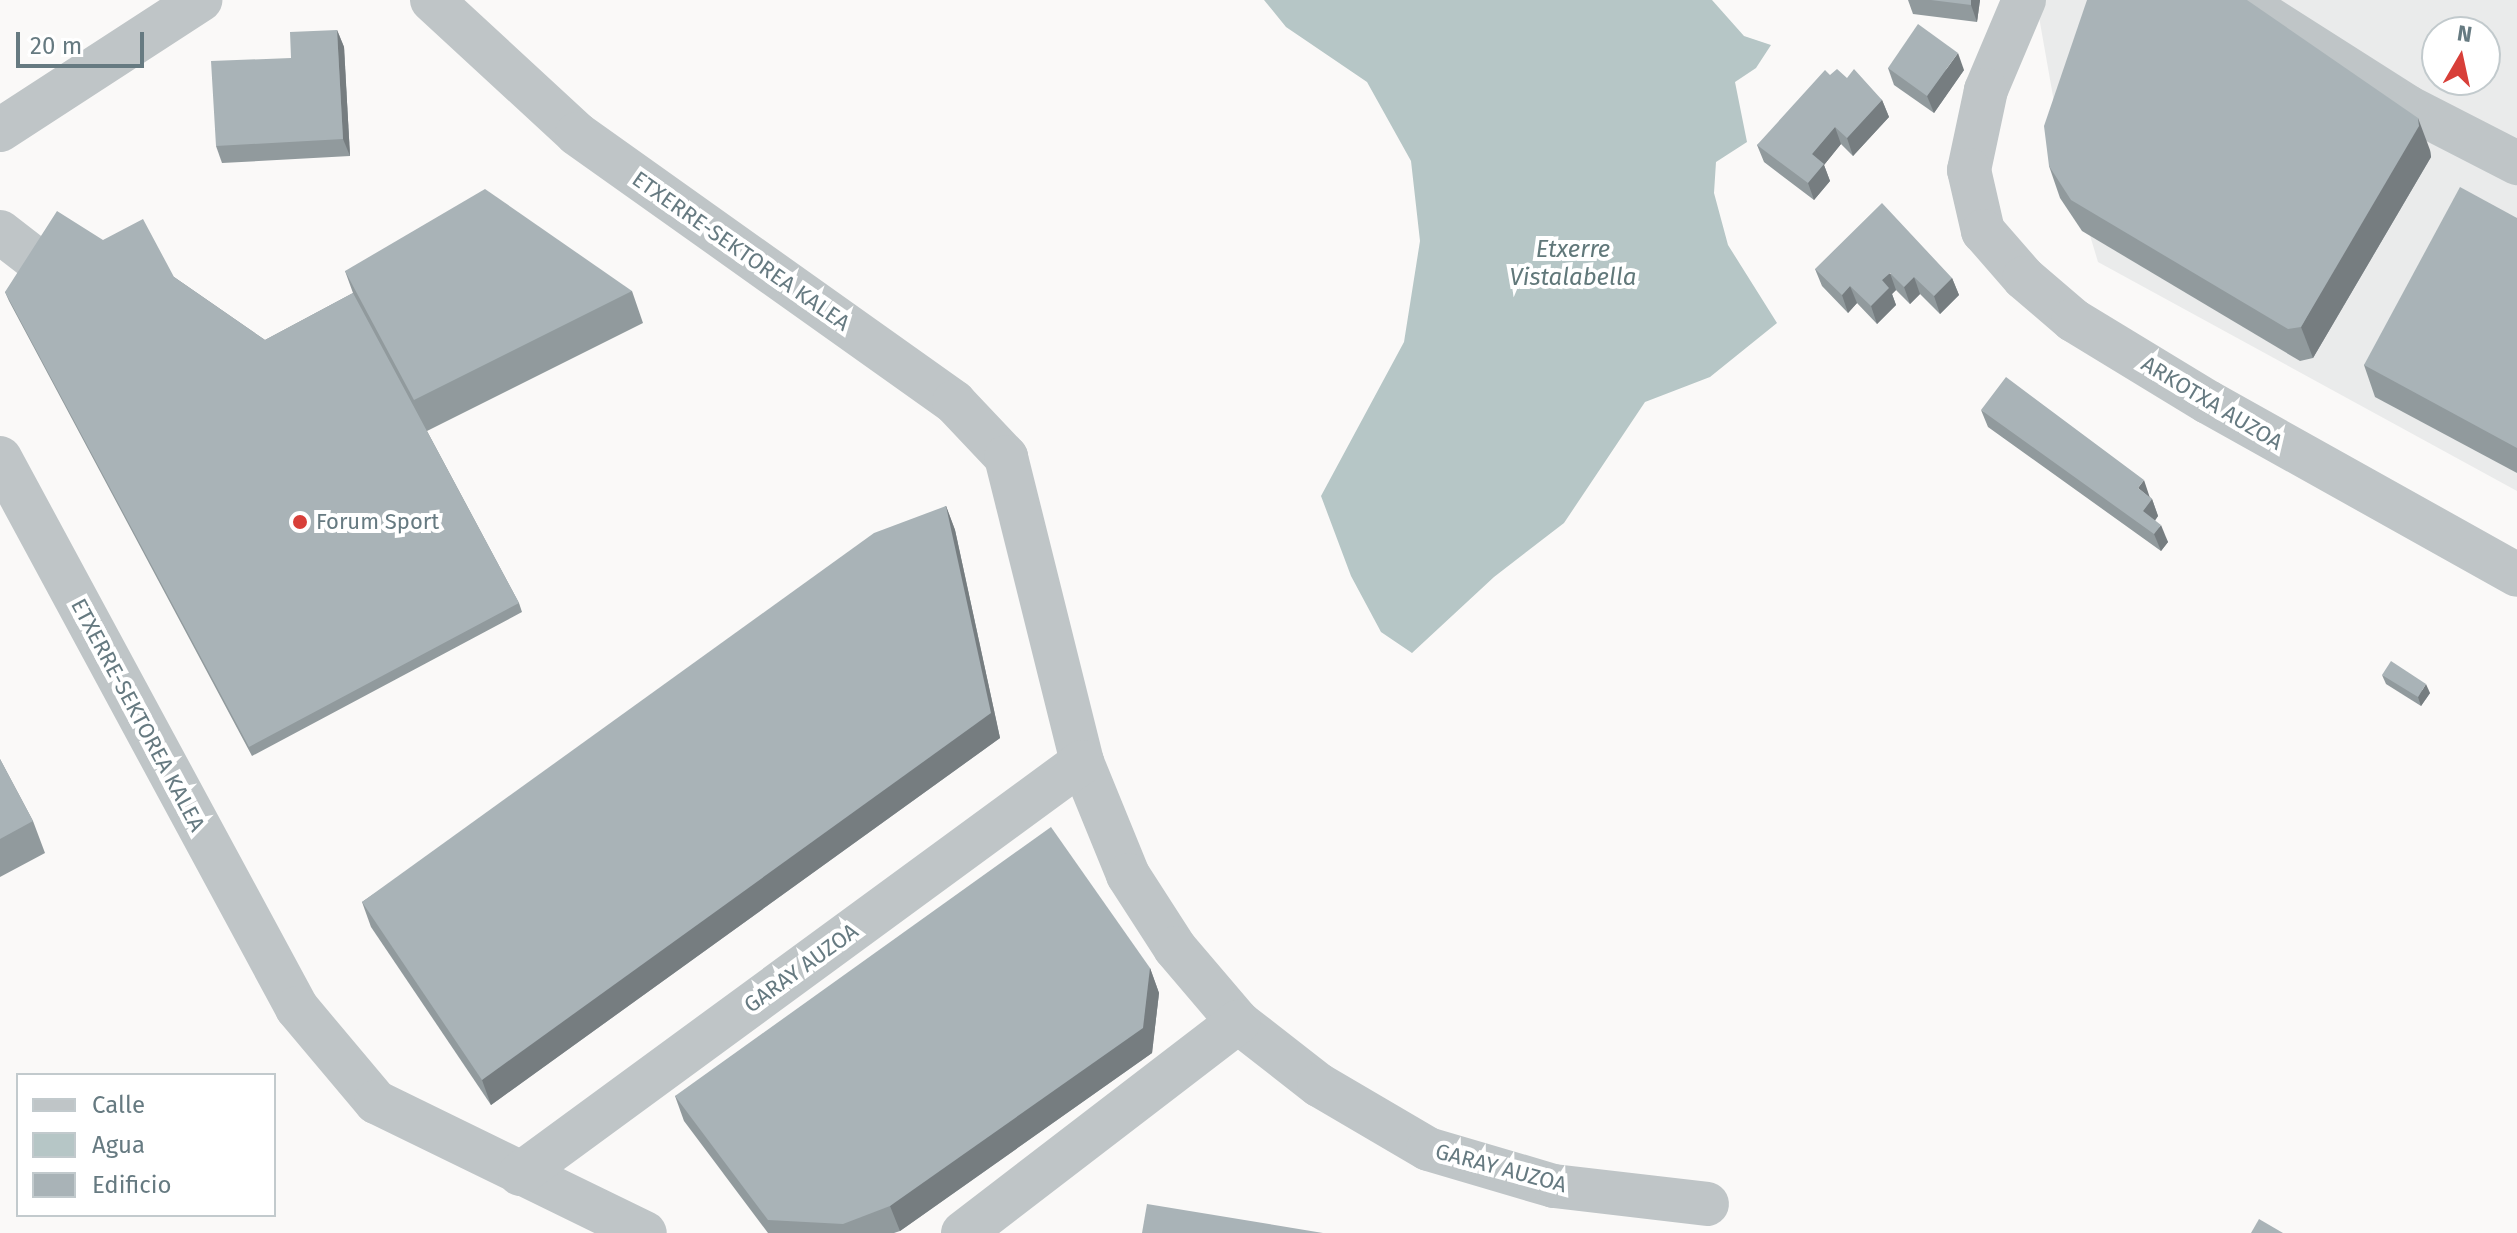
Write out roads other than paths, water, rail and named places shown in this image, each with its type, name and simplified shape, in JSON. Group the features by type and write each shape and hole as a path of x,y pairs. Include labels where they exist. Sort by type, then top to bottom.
{"street":[{"path":"0,130 200,0"},
{"name":"ETXERRE-SEKTOREA KALEA","path":"432,0 577,134 954,402 1006,457 1021,517"},
{"name":"ARKOTXA AUZOA","path":"2024,0 1986,90 1969,170 1983,231 2024,278 2073,320 2332,474 2517,575"},
{"path":"2240,0 2408,107 2517,163"},
{"path":"0,232 35,259"},
{"name":"ETXERRE-SEKTOREA KALEA","path":"0,458 297,1008 376,1102 520,1174"},
{"name":"GARAY AUZOA","path":"1021,517 1082,762 1128,875 1175,948 1238,1022 1319,1085 1428,1149 1554,1186 1707,1204"},
{"name":"GARAY AUZOA","path":"520,1174 1082,762"},
{"path":"963,1233 1238,1022"},
{"path":"520,1174 645,1233"}],"water":[{"name":"Etxerre Vistalabella","path":"1264,0 1712,0 1744,36 1771,45 1756,68 1735,82 1747,142 1716,162 1714,193 1728,245 1777,323 1710,377 1645,402 1564,523 1494,577 1412,653 1381,632 1351,576 1321,496 1404,342 1420,241 1411,161 1367,82 1286,27"}],"place":[{"name":"Forum Sport","path":"300,522"}]}
